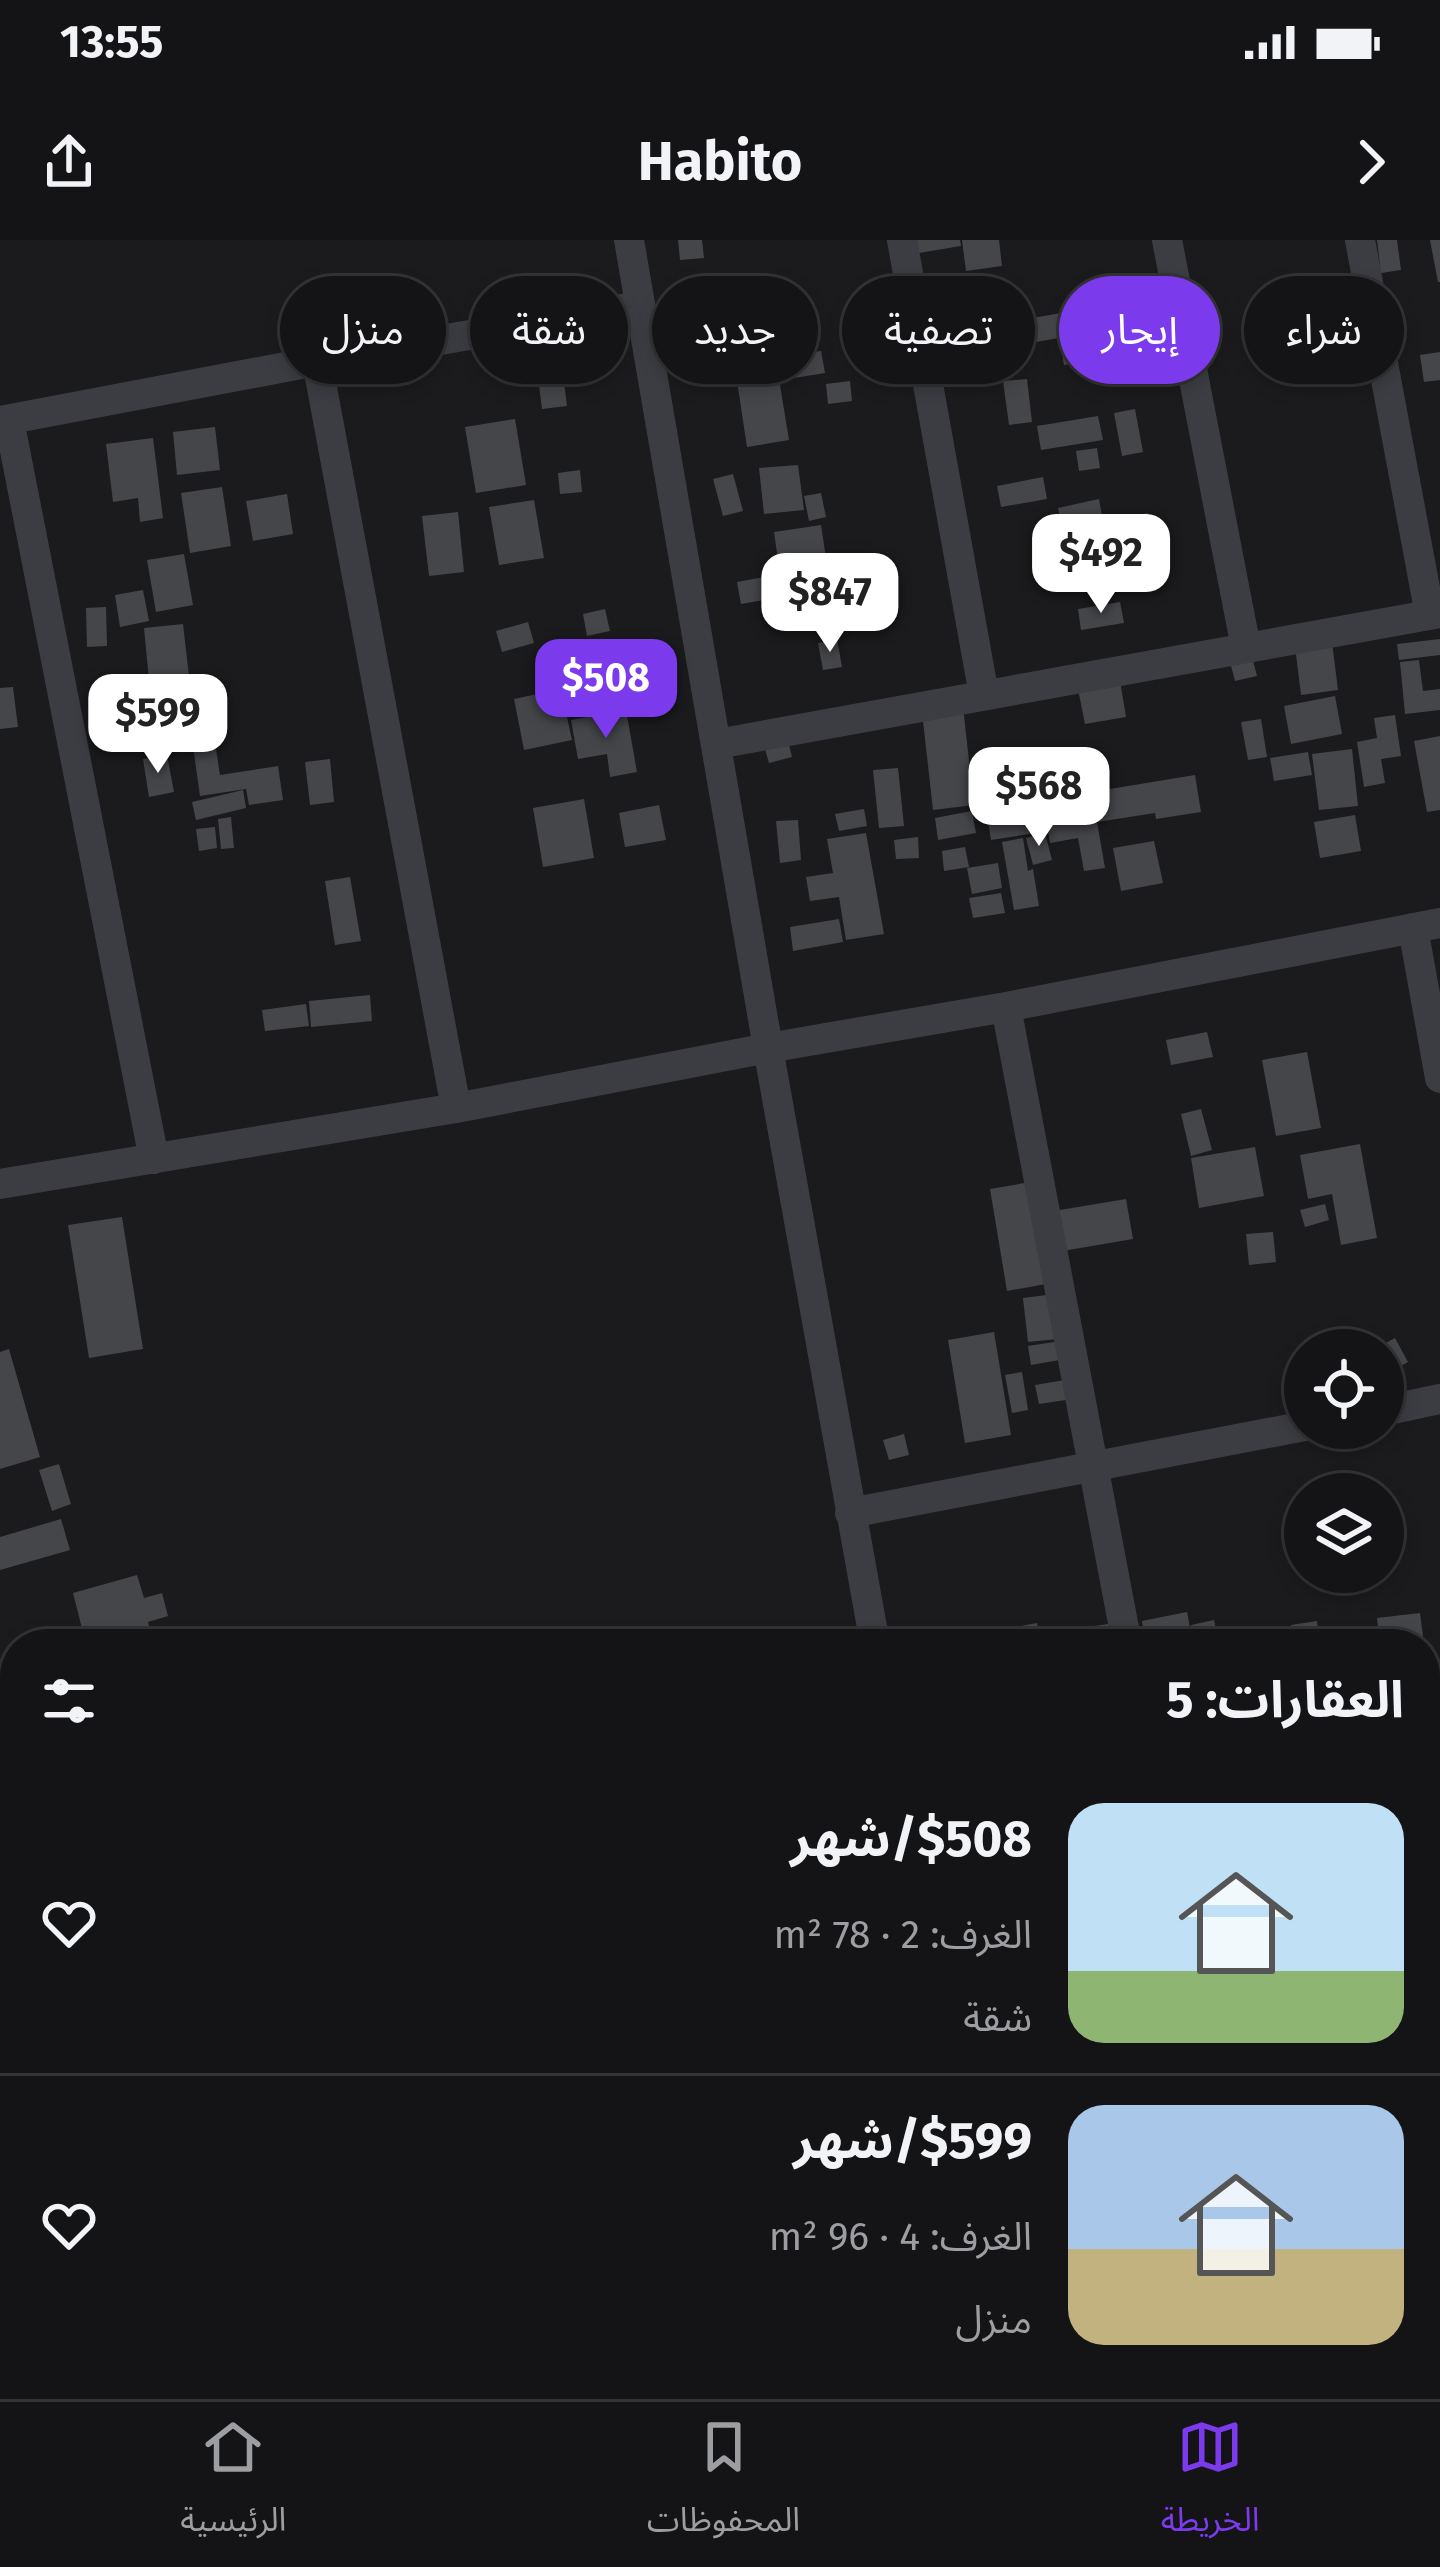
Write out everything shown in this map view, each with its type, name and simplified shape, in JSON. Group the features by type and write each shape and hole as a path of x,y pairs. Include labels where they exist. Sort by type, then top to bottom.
{"street":[{"path":"629,240 872,1629"},
{"path":"902,240 984,695"},
{"path":"1167,240 1246,648"},
{"path":"717,744 1435,614 1360,240"},
{"path":"446,339 640,306"},
{"path":"154,1159 4,420 280,368"},
{"path":"321,384 456,1108"},
{"path":"0,1184 456,1108 1426,926 1440,1078"},
{"path":"1006,1007 1123,1629"},
{"path":"1404,1407 1440,1400"},
{"path":"850,1513 1284,1430"}],"building":[{"path":"678,240 702,240 704,258 680,260"},
{"path":"917,240 960,240 961,246 919,253"},
{"path":"962,240 999,240 1002,266 966,271"},
{"path":"1377,240 1397,240 1401,270 1381,273"},
{"path":"1430,240 1440,240 1440,282 1438,282"},
{"path":"1059,313 1059,338 1036,342 1035,317"},
{"path":"818,351 825,373 818,374"},
{"path":"1440,352 1440,380 1424,382 1420,355"},
{"path":"539,384 564,384 567,406 542,409"},
{"path":"737,384 780,384 789,440 747,447"},
{"path":"826,384 850,384 852,401 828,404"},
{"path":"1003,384 1028,384 1032,422 1009,425"},
{"path":"1135,409 1143,452 1122,456 1114,413"},
{"path":"1098,416 1103,440 1041,450 1037,426"},
{"path":"515,419 526,485 476,493 465,427"},
{"path":"215,427 220,470 177,475 173,432"},
{"path":"153,438 163,518 140,522 138,498 113,502 106,444"},
{"path":"1097,448 1100,468 1079,471 1076,451"},
{"path":"798,465 804,510 764,514 759,468"},
{"path":"580,470 582,492 560,494 558,473"},
{"path":"733,474 743,511 723,516 713,479"},
{"path":"1043,477 1047,499 1001,507 997,486"},
{"path":"222,487 231,546 190,553 181,493"},
{"path":"821,493 826,517 809,521 804,496"},
{"path":"287,494 293,534 253,541 246,501"},
{"path":"1099,499 1103,521 1062,528 1058,508"},
{"path":"534,500 544,558 499,565 489,507"},
{"path":"458,512 464,572 429,576 422,516"},
{"path":"1148,513 1153,531 1113,540 1108,523"},
{"path":"821,525 835,618 793,626 788,596 741,604 737,582 780,574 774,532"},
{"path":"1106,525 1115,574 1072,582 1064,532"},
{"path":"184,554 193,605 156,612 147,560"},
{"path":"143,590 149,621 120,627 115,595"},
{"path":"1120,602 1124,623 1081,630 1078,609"},
{"path":"106,607 107,646 87,647 86,608"},
{"path":"605,609 610,631 587,636 583,614"},
{"path":"528,622 534,643 502,652 496,631"},
{"path":"183,624 189,676 149,680 144,628"},
{"path":"837,639 842,667 823,670 818,643"},
{"path":"1440,639 1440,655 1399,660 1397,644"},
{"path":"1332,642 1338,690 1301,695 1295,646"},
{"path":"1252,657 1257,676 1235,681 1230,662"},
{"path":"1419,660 1423,691 1440,689 1440,710 1405,714 1400,662"},
{"path":"1120,681 1126,717 1085,724 1078,689"},
{"path":"13,687 18,727 0,729 0,688"},
{"path":"561,689 572,740 524,750 514,699"},
{"path":"1335,696 1342,734 1291,744 1284,706"},
{"path":"196,702 203,741 166,747 161,708"},
{"path":"963,707 974,805 933,810 922,712"},
{"path":"626,710 637,772 610,777 607,754 578,759 571,720"},
{"path":"1395,715 1401,756 1381,759 1385,783 1364,787 1357,742 1377,738 1374,718"},
{"path":"1261,719 1267,757 1248,760 1241,722"},
{"path":"785,729 792,757 769,763 761,735"},
{"path":"1440,736 1440,810 1427,812 1414,741"},
{"path":"215,743 220,775 278,766 283,800 249,805 246,789 200,796 193,746"},
{"path":"1352,749 1358,806 1319,810 1312,754"},
{"path":"1308,752 1312,775 1274,781 1270,758"},
{"path":"167,755 174,792 149,797 143,759"},
{"path":"330,759 334,802 310,805 305,762"},
{"path":"898,768 904,826 879,828 873,770"},
{"path":"1195,775 1201,812 1097,822 1105,868 1084,871 1078,838 1050,843 1043,800"},
{"path":"243,790 246,808 196,820 192,802"},
{"path":"584,799 594,858 543,867 533,808"},
{"path":"1036,801 1041,832 991,840 986,809"},
{"path":"659,805 666,840 625,847 619,813"},
{"path":"864,809 867,826 839,831 835,814"},
{"path":"972,811 976,833 938,840 935,818"},
{"path":"1355,815 1361,851 1320,858 1314,822"},
{"path":"231,817 234,848 221,849 218,819"},
{"path":"798,820 801,860 780,863 776,821"},
{"path":"215,827 217,848 199,851 196,829"},
{"path":"866,833 884,934 846,940 839,897 810,901 806,877 833,873 827,839"},
{"path":"1045,833 1052,860 1033,865 1026,838"},
{"path":"918,837 919,858 896,859 894,840"},
{"path":"1023,838 1039,906 1014,910 1002,842"},
{"path":"1154,841 1163,883 1121,891 1113,848"},
{"path":"965,847 969,867 944,871 942,851"},
{"path":"998,863 1002,888 972,894 967,868"},
{"path":"350,877 361,941 335,945 325,881"},
{"path":"1001,893 1005,913 973,918 969,898"},
{"path":"839,919 843,942 793,951 790,927"},
{"path":"370,995 372,1021 311,1027 309,1001"},
{"path":"306,1004 309,1026 265,1031 262,1010"},
{"path":"1207,1032 1213,1057 1171,1065 1166,1040"},
{"path":"1307,1052 1321,1128 1276,1136 1262,1060"},
{"path":"1201,1109 1212,1150 1191,1156 1181,1114"},
{"path":"1360,1144 1377,1238 1341,1245 1332,1194 1308,1199 1300,1155"},
{"path":"1255,1147 1264,1196 1199,1208 1191,1158"},
{"path":"1042,1180 1048,1212 1126,1199 1133,1239 1051,1253 1057,1282 1007,1291 990,1189"},
{"path":"1325,1204 1329,1220 1305,1227 1300,1210"},
{"path":"122,1217 143,1349 89,1358 68,1225"},
{"path":"1273,1232 1276,1262 1249,1265 1246,1234"},
{"path":"1063,1293 1068,1338 1028,1342 1023,1298"},
{"path":"994,1332 1011,1435 965,1443 948,1340"},
{"path":"1074,1339 1077,1357 1031,1365 1028,1346"},
{"path":"9,1349 40,1457 0,1469 0,1352"},
{"path":"1022,1372 1028,1410 1012,1413 1005,1375"},
{"path":"1083,1377 1086,1397 1039,1404 1035,1385"},
{"path":"904,1434 909,1455 889,1460 883,1440"},
{"path":"59,1464 71,1504 52,1511 39,1470"},
{"path":"61,1519 70,1550 0,1570 0,1537"},
{"path":"137,1575 144,1598 162,1593 168,1616 148,1622 150,1629 82,1629 73,1593"},
{"path":"1187,1612 1190,1629 1143,1629 1142,1621"},
{"path":"1420,1613 1422,1629 1378,1629 1377,1618"},
{"path":"1214,1620 1216,1629 1192,1629 1191,1625"},
{"path":"1317,1621 1318,1629 1292,1629 1291,1625"},
{"path":"1037,1623 1038,1629 1005,1629"},
{"path":"1114,1623 1115,1629 1075,1629"}]}
